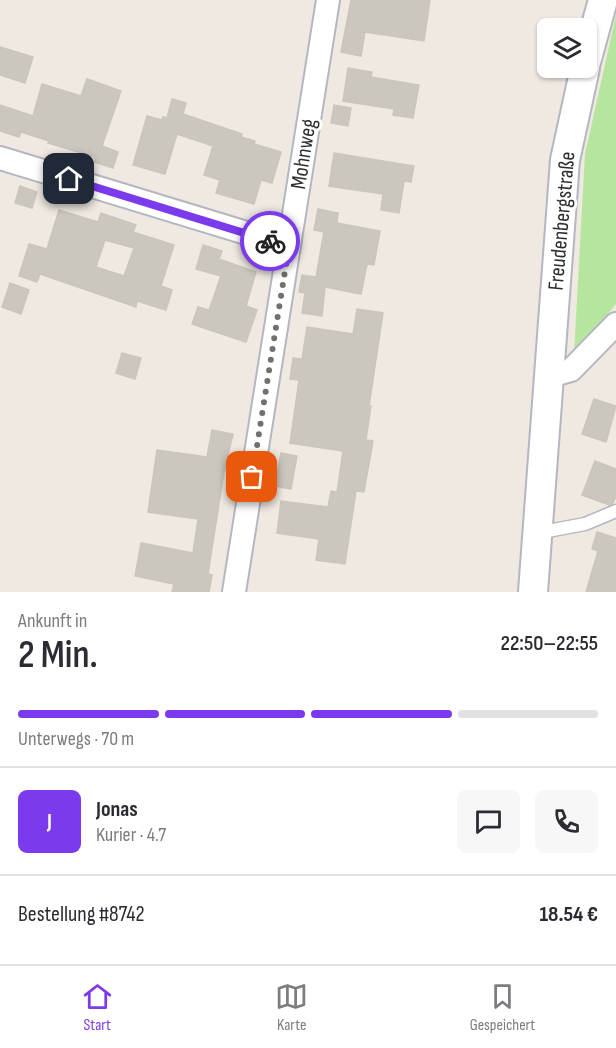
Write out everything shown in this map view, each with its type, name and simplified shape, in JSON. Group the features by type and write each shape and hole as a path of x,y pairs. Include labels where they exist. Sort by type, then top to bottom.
{"street":[{"name":"Mohnweg","path":"234,592 328,0"},
{"path":"597,22 603,0"},
{"name":"Freudenbergstraße","path":"533,592 565,160 583,78"},
{"path":"0,158 289,246"},
{"path":"550,376 571,370 616,324"}],"lane":[{"path":"537,533 585,524 616,511"}],"green space":[{"path":"616,15 616,304 574,354 585,154"}],"building":[{"path":"351,0 430,0 424,41 365,32 361,56 341,52"},
{"path":"0,47 33,57 25,83 0,75"},
{"path":"348,68 372,72 371,77 419,85 413,118 393,115 394,109 343,101"},
{"path":"87,79 121,91 102,146 118,152 113,168 94,162 95,157 48,143 49,141 21,132 19,137 0,131 0,105 33,116 42,84 81,96"},
{"path":"172,99 186,103 183,114 242,134 241,137 255,141 254,144 281,152 272,183 261,180 254,204 216,193 220,180 204,175 213,146 177,134 165,174 133,165 147,116 162,120 163,117 167,118"},
{"path":"334,105 351,108 348,126 331,123"},
{"path":"334,153 414,166 411,182 404,181 399,213 381,210 383,194 329,186"},
{"path":"20,186 37,192 32,208 15,203"},
{"path":"318,209 338,213 337,223 380,231 374,265 367,264 361,294 325,287 322,316 302,313 305,293 299,292 302,275 316,277 324,232 314,230"},
{"path":"59,210 98,222 101,213 136,225 133,232 174,245 161,286 172,290 166,310 137,301 136,307 40,274 37,282 19,276 29,244 47,249","holes":["105,240 134,248 124,276 96,267"]},
{"path":"203,245 222,251 219,259 256,272 246,306 257,310 246,342 192,324 198,307 209,310 221,276 196,269"},
{"path":"10,283 29,290 21,314 2,307"},
{"path":"357,309 383,313 366,440 373,441 364,492 356,491 345,564 316,560 319,539 277,533 281,501 328,507 331,491 337,492 343,451 290,443 299,380 290,379 293,358 302,359 307,327 353,334"},
{"path":"122,353 141,358 135,379 116,373"},
{"path":"594,399 616,406 606,442 582,434"},
{"path":"212,430 233,434 224,472 208,574 212,575 209,592 172,592 174,584 135,576 141,543 193,553 198,519 148,512 157,450 207,457"},
{"path":"281,453 297,456 291,489 275,486"},
{"path":"595,461 616,469 616,496 613,503 609,505 582,495"},
{"path":"597,532 616,538 616,592 586,592 598,551 592,549"}],"way so far":[{"path":"252,477 289,246 270,241"}],"route":[{"path":"69,179 270,241"}]}
